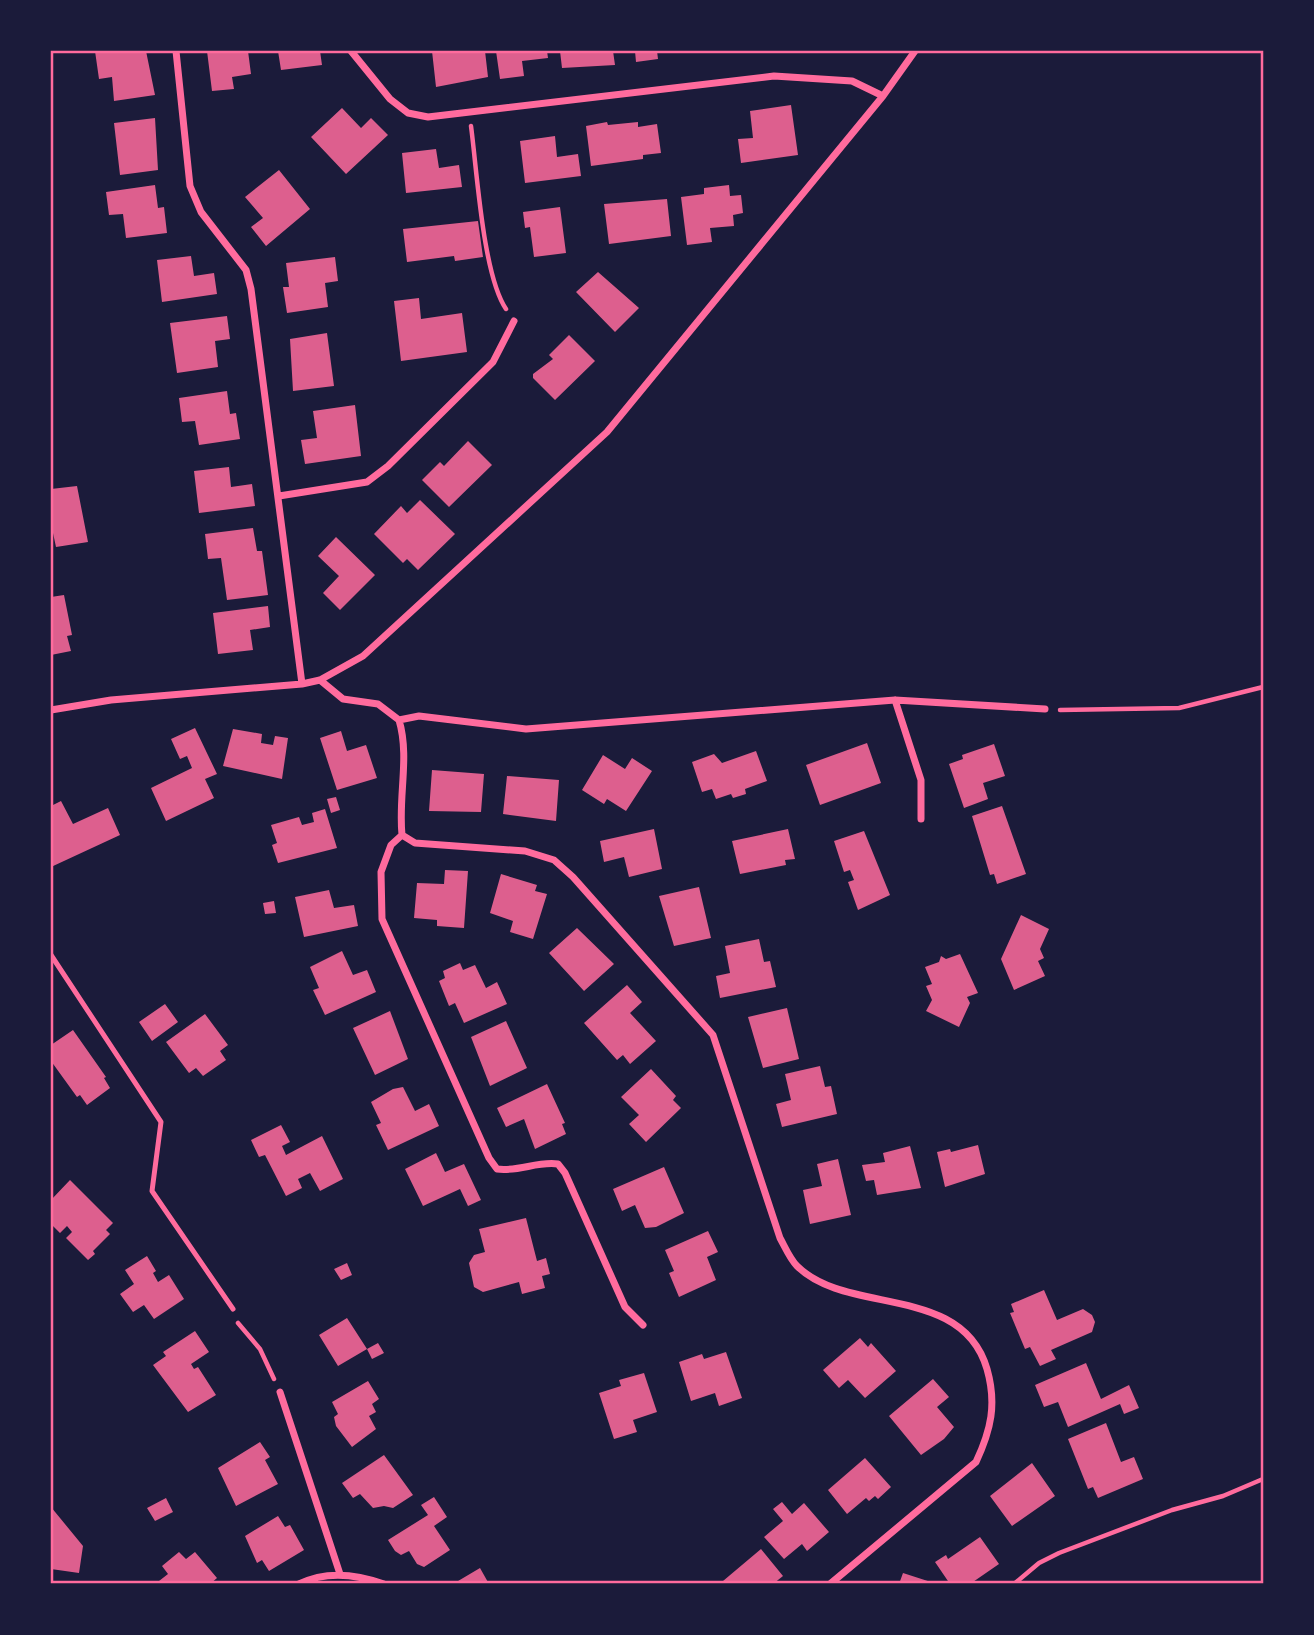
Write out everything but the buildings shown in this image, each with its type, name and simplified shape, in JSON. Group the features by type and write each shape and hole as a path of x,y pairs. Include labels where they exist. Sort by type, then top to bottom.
{"street":[{"path":"176,51 190,186 201,212 246,270 251,289 302,684"},
{"path":"351,51 390,99 408,113 428,117 774,76 852,81 883,96"},
{"path":"51,710 111,700 302,684 320,680 363,656 607,432 883,96 915,51"},
{"path":"279,496 367,482 388,466 493,362 514,321"},
{"path":"320,680 343,699 378,704 399,720 405,741 400,812 402,835"},
{"path":"399,720 419,716 490,727 526,729 895,700 1045,709"},
{"path":"895,700 921,780 921,819"},
{"path":"402,835 391,845 381,872 382,919 489,1158 497,1169 514,1171 545,1162 558,1164 625,1307 643,1325"},
{"path":"402,835 415,843 525,851 554,859 713,1035 780,1238 797,1266 831,1286 942,1316 967,1334 983,1357 992,1387 993,1414 988,1436 976,1462 830,1584"},
{"path":"280,1392 340,1574"},
{"path":"299,1584 312,1578 340,1574 384,1584"}],"lane":[{"path":"51,955 161,1122 152,1191 233,1309"}],"path":[{"path":"469,112 491,272 498,298 514,321"},
{"path":"1045,709 1114,711 1180,708 1263,687"},
{"path":"233,1309 239,1326 260,1349 280,1392"},
{"path":"1014,1584 1039,1563 1059,1553 1172,1510 1223,1496 1263,1479"}]}
